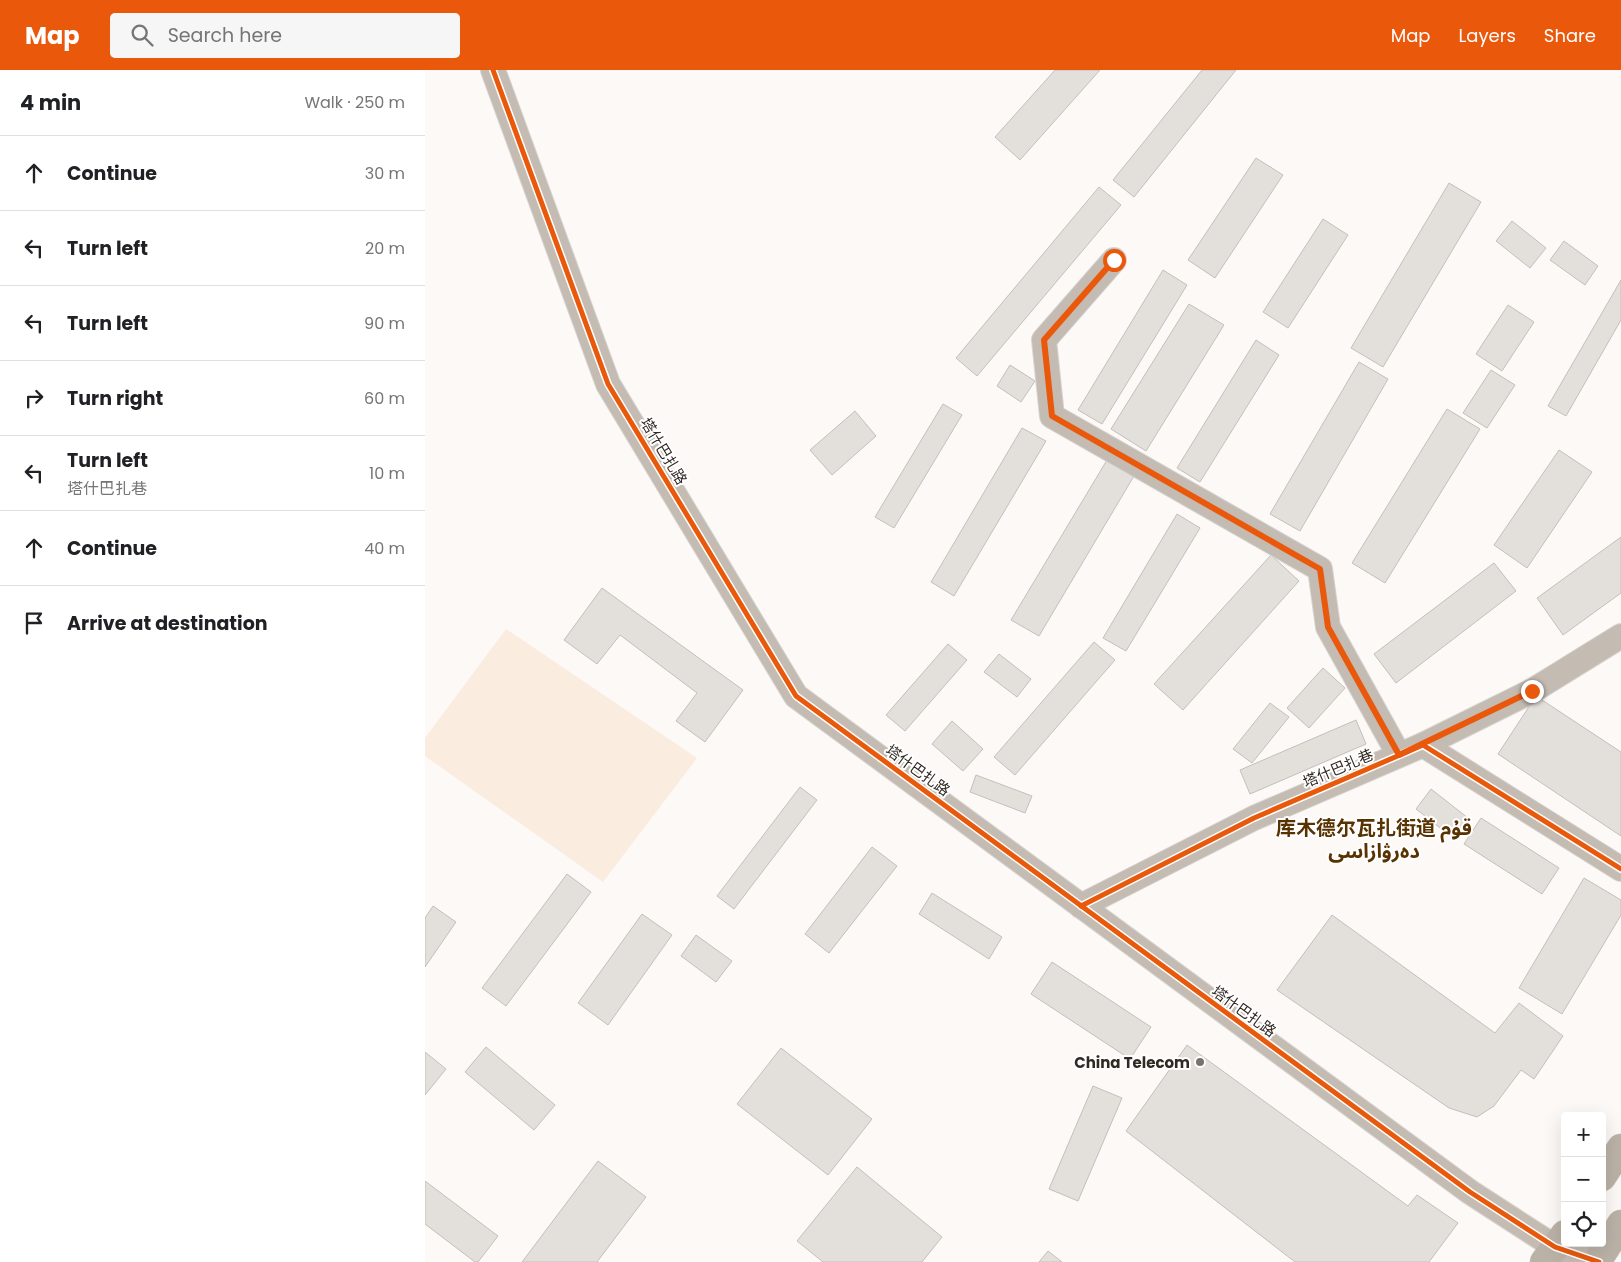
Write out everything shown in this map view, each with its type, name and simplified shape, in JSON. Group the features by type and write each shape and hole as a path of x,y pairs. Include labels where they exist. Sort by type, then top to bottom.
{"main road":[{"path":"1606,1171 1621,1148"},
{"path":"1598,1262 1621,1224"}],"street":[{"name":"塔什巴扎路","path":"493,70 608,384 795,696 1470,1192 1555,1248 1598,1262"},
{"path":"1114,260 1044,340 1052,416 1320,569 1328,627 1399,755"},
{"name":"塔什巴扎巷","path":"1081,906 1253,818 1423,745 1532,691 1621,636"},
{"path":"1423,745 1621,869"}],"shaded area":[{"path":"506,629 697,758 603,882 425,756 425,738"}],"building":[{"path":"1055,70 1100,70 1020,160 995,137"},
{"path":"1202,70 1236,70 1134,197 1113,180"},
{"path":"1256,158 1283,175 1215,278 1188,260"},
{"path":"1449,183 1481,202 1383,367 1351,348"},
{"path":"1099,187 1121,205 977,376 956,358"},
{"path":"1323,219 1348,235 1288,328 1263,312"},
{"path":"1512,221 1546,248 1530,268 1496,241"},
{"path":"1564,241 1598,266 1585,285 1550,260"},
{"path":"1163,270 1187,285 1102,424 1078,410"},
{"path":"1621,280 1621,320 1566,416 1548,406"},
{"path":"1189,304 1224,325 1146,451 1111,429"},
{"path":"1508,305 1534,322 1502,371 1476,354"},
{"path":"1256,340 1279,355 1200,482 1177,468"},
{"path":"1359,362 1388,379 1300,531 1270,514"},
{"path":"1010,365 1035,381 1021,402 997,386"},
{"path":"1491,370 1515,385 1487,428 1463,413"},
{"path":"943,404 962,415 894,528 875,517"},
{"path":"1447,409 1480,429 1385,583 1352,563"},
{"path":"855,411 876,436 832,475 810,450"},
{"path":"1022,428 1046,441 954,596 931,582"},
{"path":"1559,450 1592,472 1527,568 1494,545"},
{"path":"1107,460 1134,476 1039,636 1011,620"},
{"path":"1177,514 1200,528 1126,651 1103,638"},
{"path":"1621,537 1621,593 1563,635 1537,598"},
{"path":"1271,555 1299,581 1183,710 1154,684"},
{"path":"1494,563 1516,591 1396,683 1374,654"},
{"path":"602,588 743,690 705,742 676,721 697,693 620,635 597,664 564,640"},
{"path":"1094,642 1115,660 1015,775 994,757"},
{"path":"948,644 967,660 905,731 886,715"},
{"path":"999,654 1031,679 1017,697 984,672"},
{"path":"1323,668 1345,688 1309,728 1287,708"},
{"path":"1536,696 1621,752 1621,836 1498,754"},
{"path":"1270,703 1289,717 1252,763 1233,749"},
{"path":"1356,720 1366,744 1250,794 1240,770"},
{"path":"952,721 983,749 963,771 932,744"},
{"path":"976,775 1032,796 1025,813 970,792"},
{"path":"800,787 817,800 734,909 717,896"},
{"path":"1431,789 1468,818 1453,838 1416,809"},
{"path":"1481,818 1559,868 1542,894 1464,844"},
{"path":"872,847 897,866 829,953 805,934"},
{"path":"567,874 591,892 506,1006 482,988"},
{"path":"1584,878 1621,900 1621,915 1562,1014 1519,988"},
{"path":"932,893 1002,937 989,959 919,914"},
{"path":"433,906 456,922 425,967 425,918"},
{"path":"642,914 672,935 608,1025 578,1003"},
{"path":"1332,915 1495,1033 1519,1003 1563,1036 1534,1079 1521,1070 1494,1106 1477,1117 1449,1108 1277,990"},
{"path":"696,935 732,961 716,982 681,956"},
{"path":"1052,962 1151,1027 1130,1059 1031,994"},
{"path":"1187,1045 1408,1206 1417,1195 1458,1223 1429,1262 1295,1262 1126,1131"},
{"path":"486,1047 555,1105 534,1130 465,1072"},
{"path":"781,1048 872,1119 828,1175 737,1104"},
{"path":"425,1052 446,1069 425,1095"},
{"path":"1093,1086 1122,1098 1078,1201 1049,1189"},
{"path":"598,1161 646,1197 597,1262 522,1262"},
{"path":"857,1167 942,1237 922,1262 823,1262 797,1241"},
{"path":"425,1181 498,1236 478,1262 475,1262 425,1224"},
{"path":"1048,1251 1062,1262 1039,1262"}],"cycle path":[{"path":"493,70 608,384 796,696 1470,1192 1555,1247 1599,1262"},
{"path":"1081,906 1254,818 1423,745 1621,869"}],"place":[{"name":"China Telecom","path":"1200,1062"}],"district":[{"name":"库木德尔瓦扎街道 قۇم دەرۋازاسى","path":"1374,840"}],"route":[{"path":"1114,260 1044,340 1052,416 1320,569 1328,627 1399,755 1532,691"}]}
